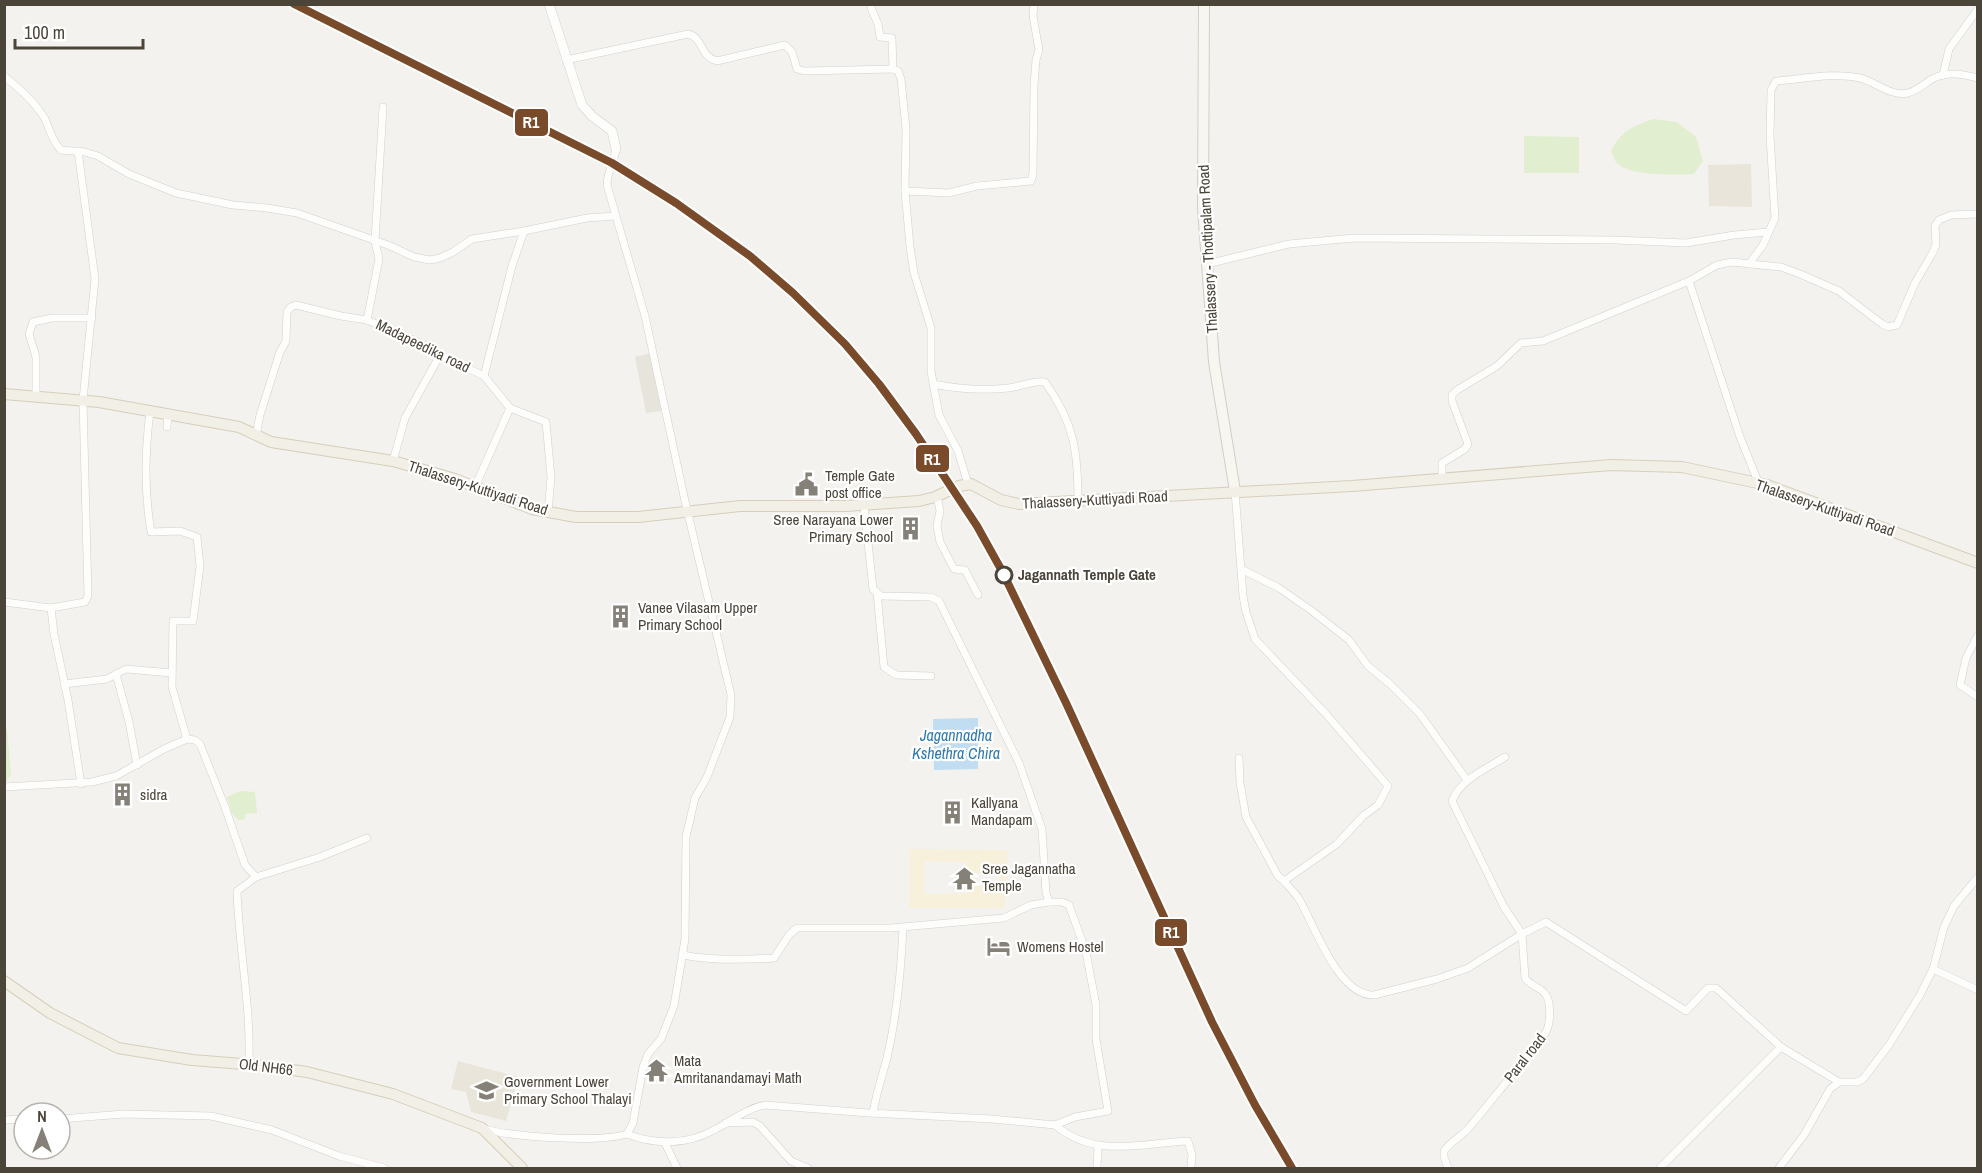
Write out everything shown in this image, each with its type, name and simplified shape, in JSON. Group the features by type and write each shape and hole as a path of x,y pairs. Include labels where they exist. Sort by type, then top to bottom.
{"main road":[{"name":"Thalassery - Thottipalam Road","path":"1204,4 1203,207 1214,362 1234,492"},
{"name":"Thalassery-Kuttiyadi Road","path":"4,394 84,400 239,427 271,442 393,460 532,509 598,519 689,513 740,506 864,505 919,501 968,484 1014,504 1442,480 1611,465 1682,467 1759,484 1977,563"},
{"name":"Old NH66","path":"4,981 50,1013 118,1048 192,1060 249,1064 307,1072 393,1094 482,1128 522,1168"}],"street":[{"path":"549,4 582,105 593,117 612,131 616,149 607,177 607,185 645,316 731,695 730,717 707,777 695,798 686,837 687,888 683,955 674,1006 661,1039 648,1054 643,1067 633,1123 627,1134"},
{"path":"905,191 949,193 977,186 1030,181 1033,174 1034,85 1039,50 1033,16 1034,4"},
{"path":"871,8 878,24 880,38 892,38 893,69"},
{"path":"1943,75 1949,49 1977,9"},
{"path":"566,60 688,34 694,35 709,58 717,61 785,45 790,48 797,69 800,70 893,69 898,71 901,79 906,129 907,225 914,273 932,328 930,371 939,415 958,451 968,484"},
{"path":"1749,264 1763,245 1775,218 1771,90 1776,81 1842,76 1862,78 1897,94 1914,90 1943,75 1963,74 1977,78"},
{"path":"4,76 18,87 44,117 61,150 98,156 129,174 176,193 233,205 297,213 414,257 430,260 440,258 472,239 587,218 615,216"},
{"path":"367,320 379,259 375,241 383,107"},
{"path":"4,602 51,608 76,605 85,602 88,596 84,400 95,279 78,151"},
{"path":"1442,480 1442,463 1465,449 1468,444 1452,401 1452,395 1497,366 1521,344 1543,341 1732,262 1781,267 1800,273 1839,291 1882,324 1888,327 1897,325 1915,283 1936,245 1935,226 1939,220 1951,215 1977,214"},
{"path":"484,376 512,266 524,231"},
{"path":"1207,264 1289,244 1354,238 1615,240 1686,243 1768,232"},
{"path":"1689,281 1740,437 1759,484"},
{"name":"Madapeedika road","path":"256,435 280,351 286,341 287,312 291,307 296,305 367,320 420,343 484,376 510,408 546,422 550,477 548,513"},
{"path":"36,396 36,357 29,334 33,322 52,318 92,318"},
{"path":"393,460 405,418 440,355"},
{"path":"933,384 986,390 1045,382 1067,420 1074,440 1078,468 1078,502"},
{"path":"475,487 510,408"},
{"path":"150,410 146,446 145,497 151,532 180,531 197,537 200,566 193,621 173,621 173,693 187,739"},
{"path":"167,427 168,414"},
{"path":"1234,492 1246,612 1255,639 1326,714 1388,786 1378,805 1363,816 1337,844 1284,881"},
{"path":"937,496 940,510 937,526 940,542 954,569 965,570 978,595"},
{"path":"864,505 873,589 881,596 931,597 939,602 1019,763 1042,829 1046,892 1049,902"},
{"path":"1241,569 1279,588 1349,640 1368,666 1390,684 1419,714 1467,780"},
{"path":"877,593 884,667 896,675 932,676"},
{"path":"51,608 81,784"},
{"path":"1977,635 1966,658 1960,685 1977,697"},
{"path":"64,684 106,679 126,669 172,673"},
{"path":"116,674 129,722 137,765"},
{"path":"4,787 81,784 116,776 187,739 195,740 200,744 245,865 256,877"},
{"path":"1504,757 1467,780 1452,801 1504,907 1522,934"},
{"path":"1239,758 1240,782 1246,817 1278,876 1299,898 1324,949 1346,981 1357,991 1367,995 1437,979 1467,968 1546,922 1686,1011 1708,988 1712,986 1716,988 1781,1047 1839,1082 1857,1082 1863,1079 1889,1045 1933,969 1944,927 1954,906 1977,877"},
{"path":"249,1064 250,1032 237,891 256,877 321,857 367,838"},
{"path":"482,1128 526,1135 586,1138 614,1138 627,1134 644,1140 665,1143 699,1138 750,1108 765,1105 1055,1125 1075,1117 1108,1111 1096,1039 1096,1005 1086,952 1069,906 1062,902 1031,905 1004,918 903,928 797,928 789,935 774,958 744,960 683,955"},
{"path":"873,1113 897,1005 903,928"},
{"name":"Paral road","path":"1448,1168 1443,1157 1443,1150 1466,1131 1486,1108 1529,1056 1548,1028 1549,1008 1546,996 1537,987 1528,983 1525,978 1522,934"},
{"path":"1933,969 1977,990"},
{"path":"1660,1168 1781,1047"},
{"path":"1779,1168 1804,1135 1830,1089 1839,1082"},
{"path":"72,1118 124,1114 211,1116 272,1130 339,1156 384,1168"},
{"path":"726,1123 753,1122 760,1126 791,1161 808,1168"},
{"path":"1055,1125 1071,1137 1086,1144 1098,1146 1137,1146 1188,1141 1192,1155 1191,1168"},
{"path":"665,1143 677,1168"},
{"path":"1097,1168 1098,1146"}],"shaded area":[{"path":"1751,164 1752,207 1709,206 1708,165"},
{"path":"651,353 661,411 646,413 635,357"},
{"name":"Government Lower Primary School Thalayi","path":"458,1061 518,1077 506,1121 471,1112 466,1092 451,1089"}],"green space":[{"path":"1653,119 1677,122 1696,137 1703,161 1694,174 1643,173 1624,168 1617,163 1611,151 1619,138 1633,127"},
{"path":"1524,136 1579,137 1579,173 1524,173"},
{"path":"4,726 7,729 11,775 4,784"},
{"path":"240,791 255,792 257,813 245,814 245,819 239,820 232,814 227,797"}],"sand":[{"path":"909,849 1007,850 1008,887 1005,889 1005,908 909,908","holes":["924,861 965,862 965,873 983,873 983,869 999,870 999,891 985,891 984,885 968,886 967,893 924,894"]}],"water":[{"name":"Jagannadha Kshethra Chira","path":"978,718 978,769 934,770 933,719"}],"transit line":[{"name":"R1","path":"294,4 612,163 676,203 750,256 793,293 845,344 879,384 916,434 977,526 1002,571 1067,705 1212,1022 1255,1105 1292,1168"}],"place":[{"name":"Temple Gate post office","path":"807,485"},
{"name":"Sree Narayana Lower Primary School","path":"911,529"},
{"name":"Jagannath Temple Gate","path":"1004,575"},
{"name":"Vanee Vilasam Upper Primary School","path":"620,617"},
{"name":"sidra","path":"122,795"},
{"name":"Kallyana Mandapam","path":"953,812"},
{"name":"Sree Jagannatha Temple","path":"964,878"},
{"name":"Womens Hostel","path":"999,947"},
{"name":"Mata Amritanandamayi Math","path":"656,1070"},
{"name":"Government Lower Primary School Thalayi","path":"486,1091"}]}
